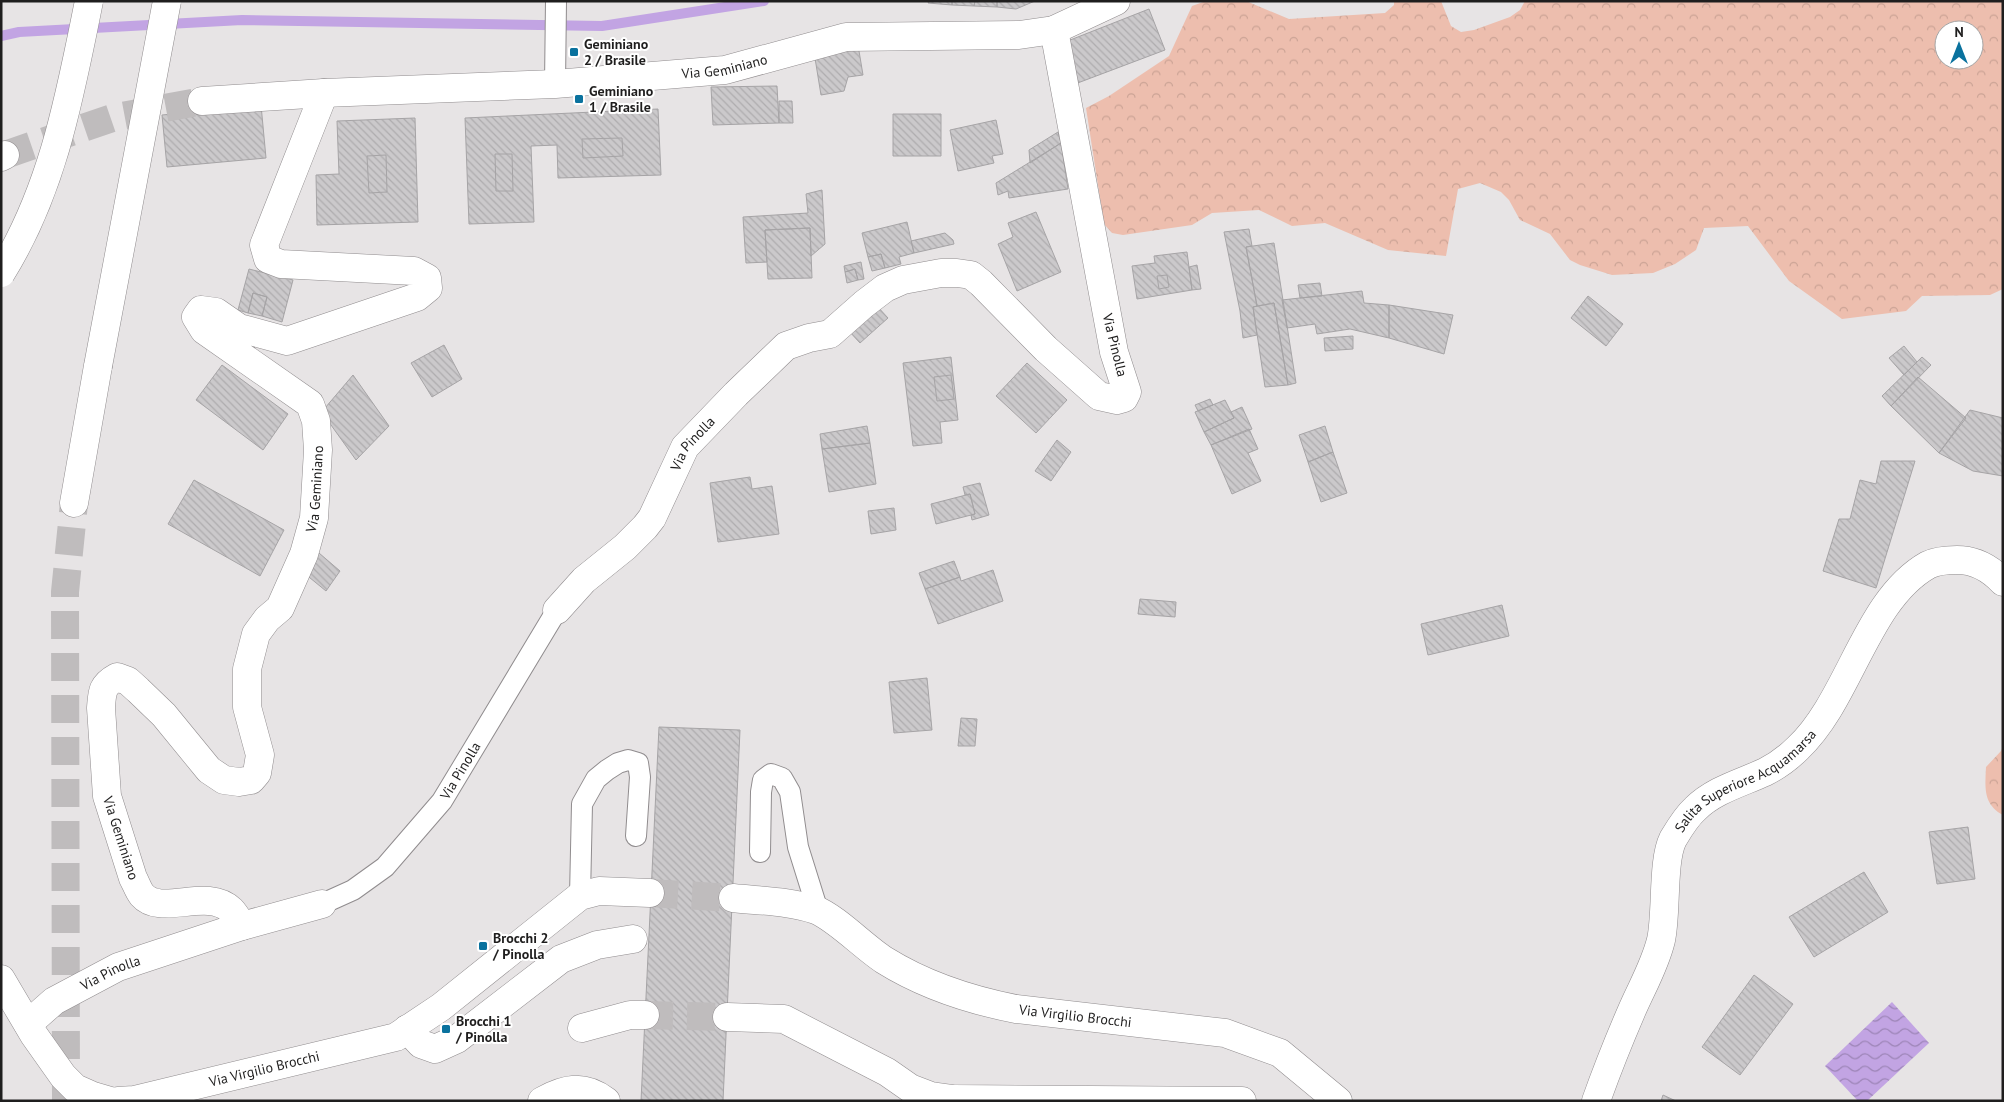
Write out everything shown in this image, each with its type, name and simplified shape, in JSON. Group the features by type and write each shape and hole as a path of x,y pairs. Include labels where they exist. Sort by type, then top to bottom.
{"main road":[{"path":"1,273 25,232 55,152 89,1"},
{"path":"74,503 167,1"},
{"name":"Via Geminiano","path":"202,102 324,93 554,84 725,70 846,37 1019,35 1054,30 1116,1"},
{"name":"Via Pinolla","path":"556,610 584,580 625,547 652,518 685,446 786,346 830,334 885,288 903,280 941,273 971,275 982,283 1046,349 1099,396 1117,400 1124,398 1127,392 1114,352 1054,30"},
{"name":"Via Geminiano","path":"242,926 231,910 214,902 186,900 166,904 155,903 143,896 127,859 107,796 101,708 102,694 107,683 117,677 128,681 164,715 209,770 224,780 239,782 251,780 257,773 260,755 247,707 247,670 256,634 267,619 280,608 293,582 314,518 318,450 316,421 310,404 204,330 196,317 201,310 216,312 239,328 287,341 417,298 428,288 427,278 414,270 282,264 268,258 264,245 324,93"},
{"name":"Salita Superiore Acquamarsa","path":"1596,1101 1610,1060 1651,970 1661,940 1668,860 1672,842 1681,825 1694,809 1711,797 1780,764 1799,747 1812,733 1829,708 1879,615 1911,578 1928,565 1947,560 1967,560 1982,565 1996,574 2003,582"},
{"name":"Via Virgilio Brocchi","path":"118,1101 134,1100 396,1037 441,1007 580,896 599,891 650,893"},
{"name":"Via Virgilio Brocchi","path":"733,898 794,905 818,911 884,960 942,988 984,1002 1016,1009 1225,1034 1280,1053 1338,1101"},
{"name":"Via Pinolla","path":"28,1024 54,1001 118,967 242,926 322,904"},
{"path":"407,1029 421,1044 435,1049 457,1039 562,960 597,945 632,940"},
{"path":"1,980 63,1076 75,1088 110,1101"},
{"path":"582,1028 630,1015 645,1014"},
{"path":"727,1017 784,1019 888,1072 910,1088 930,1096 953,1099 1242,1101"},
{"path":"542,1101 556,1093 578,1089 595,1092 606,1101"}],"lane":[{"path":"554,84 556,1"},
{"name":"Via Pinolla","path":"322,904 353,890 385,867 442,801 556,610"},
{"path":"580,896 582,804 596,779 618,763 628,760 638,763 640,777 636,836"},
{"path":"760,852 761,792 763,780 771,774 782,778 790,792 798,847 818,911"}],"green space":[{"path":"1206,1 1246,1 1289,19 1385,13 1394,5 1394,1 1441,1 1451,26 1461,32 1474,30 1510,17 1520,10 1525,1 2003,1 2003,289 1990,295 1922,296 1906,311 1842,319 1789,281 1748,226 1704,228 1696,250 1675,264 1653,273 1612,275 1570,260 1550,234 1520,220 1509,200 1501,192 1480,183 1458,189 1446,256 1388,250 1325,223 1292,226 1259,210 1212,213 1192,225 1123,235 1112,233 1104,224 1086,108 1109,96 1169,56 1192,6"},
{"path":"2003,746 2003,815 1996,811 1989,801 1985,782 1986,767 2001,751"}],"water":[{"path":"1892,1002 1929,1043 1867,1101 1858,1101 1825,1066"}],"building":[{"path":"929,1 952,1 952,5 928,3"},
{"path":"952,1 975,1 974,6 952,5"},
{"path":"975,1 997,1 997,7 974,6"},
{"path":"997,1 1035,1 1016,9 997,7"},
{"path":"1149,9 1165,50 1075,84 1060,44"},
{"path":"858,45 863,75 848,77 844,91 821,95 814,52"},
{"path":"777,86 779,123 713,125 711,87"},
{"path":"779,101 792,101 793,123 779,123"},
{"path":"261,105 266,158 167,167 162,115"},
{"path":"658,109 661,175 558,178 557,145 531,146 534,222 469,224 465,118"},
{"path":"893,114 941,114 941,156 893,156"},
{"path":"415,118 418,222 317,225 316,175 339,174 337,121"},
{"path":"996,120 1003,154 992,156 994,163 958,171 950,130"},
{"path":"1058,132 1061,143 1030,163 1029,150"},
{"path":"622,138 623,156 583,158 582,139"},
{"path":"1061,143 1068,189 1009,198 1008,191 998,195 996,183"},
{"path":"495,154 512,154 513,191 496,191"},
{"path":"386,155 387,192 369,193 367,156"},
{"path":"822,190 825,244 811,256 810,228 765,230 767,262 746,263 743,217 808,213 806,194"},
{"path":"1036,212 1061,272 1017,291 998,244 1013,237 1008,223"},
{"path":"907,222 914,253 899,257 901,264 885,268 881,254 868,257 862,233"},
{"path":"810,228 812,278 768,279 765,230"},
{"path":"1249,229 1252,246 1246,247 1257,306 1253,307 1257,335 1243,338 1240,311 1224,232"},
{"path":"945,233 953,240 954,244 914,253 911,241"},
{"path":"1274,243 1296,383 1288,385 1274,303 1257,306 1246,247"},
{"path":"1187,252 1192,290 1137,299 1132,266 1155,263 1154,256"},
{"path":"881,254 885,268 872,271 868,257"},
{"path":"861,262 864,279 858,280 855,269 845,272 844,266"},
{"path":"1197,265 1201,289 1192,290 1189,267"},
{"path":"249,269 293,280 282,322 262,316 267,297 253,293 248,313 238,310"},
{"path":"855,269 858,280 847,283 845,272"},
{"path":"1167,275 1169,287 1159,289 1157,276"},
{"path":"1320,283 1322,296 1300,298 1298,285"},
{"path":"1362,291 1364,303 1389,305 1389,338 1350,329 1317,334 1315,324 1287,328 1282,300"},
{"path":"253,293 267,297 262,316 248,313"},
{"path":"1588,296 1623,324 1606,346 1571,318"},
{"path":"1274,303 1288,385 1265,387 1253,307"},
{"path":"1389,305 1453,315 1444,354 1389,338"},
{"path":"877,306 888,318 860,343 848,330"},
{"path":"1353,336 1353,349 1325,351 1324,338"},
{"path":"444,345 462,379 432,397 411,363"},
{"path":"1904,346 1917,362 1904,375 1889,358"},
{"path":"951,357 958,420 940,422 942,443 913,446 903,363"},
{"path":"1922,357 1931,365 1891,406 1882,396"},
{"path":"1027,363 1067,400 1036,433 996,396"},
{"path":"222,365 288,414 263,450 196,400"},
{"path":"353,375 389,426 356,460 326,418 325,408"},
{"path":"951,375 954,399 937,401 934,377"},
{"path":"1918,377 1966,418 1939,453 1891,406"},
{"path":"1210,399 1213,405 1198,411 1195,405"},
{"path":"1225,400 1234,418 1204,432 1195,412"},
{"path":"1242,407 1252,429 1211,445 1204,432 1234,418 1231,412"},
{"path":"1970,410 2003,418 2003,476 1973,471 1939,453"},
{"path":"867,426 870,443 822,449 820,434"},
{"path":"1325,426 1333,452 1308,462 1299,435"},
{"path":"1249,429 1258,449 1248,453 1261,481 1232,494 1211,445"},
{"path":"1057,440 1071,452 1051,481 1035,471"},
{"path":"870,443 876,484 829,492 822,449"},
{"path":"1333,452 1347,493 1321,502 1308,462"},
{"path":"1881,461 1915,461 1876,588 1823,571 1839,519 1850,519 1860,480 1876,484"},
{"path":"750,477 752,489 772,486 779,534 718,542 710,483"},
{"path":"194,480 284,530 260,576 168,524"},
{"path":"980,483 989,515 972,520 971,515 975,514 970,494 965,495 963,487"},
{"path":"970,494 975,514 936,524 931,504"},
{"path":"894,508 896,530 871,534 868,511"},
{"path":"319,553 340,571 326,591 304,573"},
{"path":"954,561 960,577 925,589 919,573"},
{"path":"993,570 1003,601 938,624 925,589 960,577 961,581"},
{"path":"1140,599 1176,602 1175,617 1138,614"},
{"path":"1502,605 1509,636 1428,655 1421,624"},
{"path":"927,678 932,730 894,733 889,682"},
{"path":"961,718 977,719 975,746 958,746"},
{"path":"659,727 740,730 723,1101 641,1101"},
{"path":"1968,827 1975,879 1937,884 1929,832"},
{"path":"1864,872 1888,912 1814,957 1789,917"},
{"path":"1754,975 1793,1004 1740,1075 1702,1047"},
{"path":"1663,1095 1676,1101 1661,1101"}],"waterway":[{"path":"1,36 19,32 242,20 602,26 764,1"}],"tunnel":[{"path":"5,155 112,118 202,101"},
{"path":"66,1101 65,592 74,503"},
{"path":"650,893 733,898"},
{"path":"645,1015 727,1017"}],"place":[{"name":"Geminiano 2 / Brasile","path":"574,52"},
{"name":"Geminiano 1 / Brasile","path":"579,99"},
{"name":"Brocchi 2 / Pinolla","path":"483,946"},
{"name":"Brocchi 1 / Pinolla","path":"446,1029"}]}
